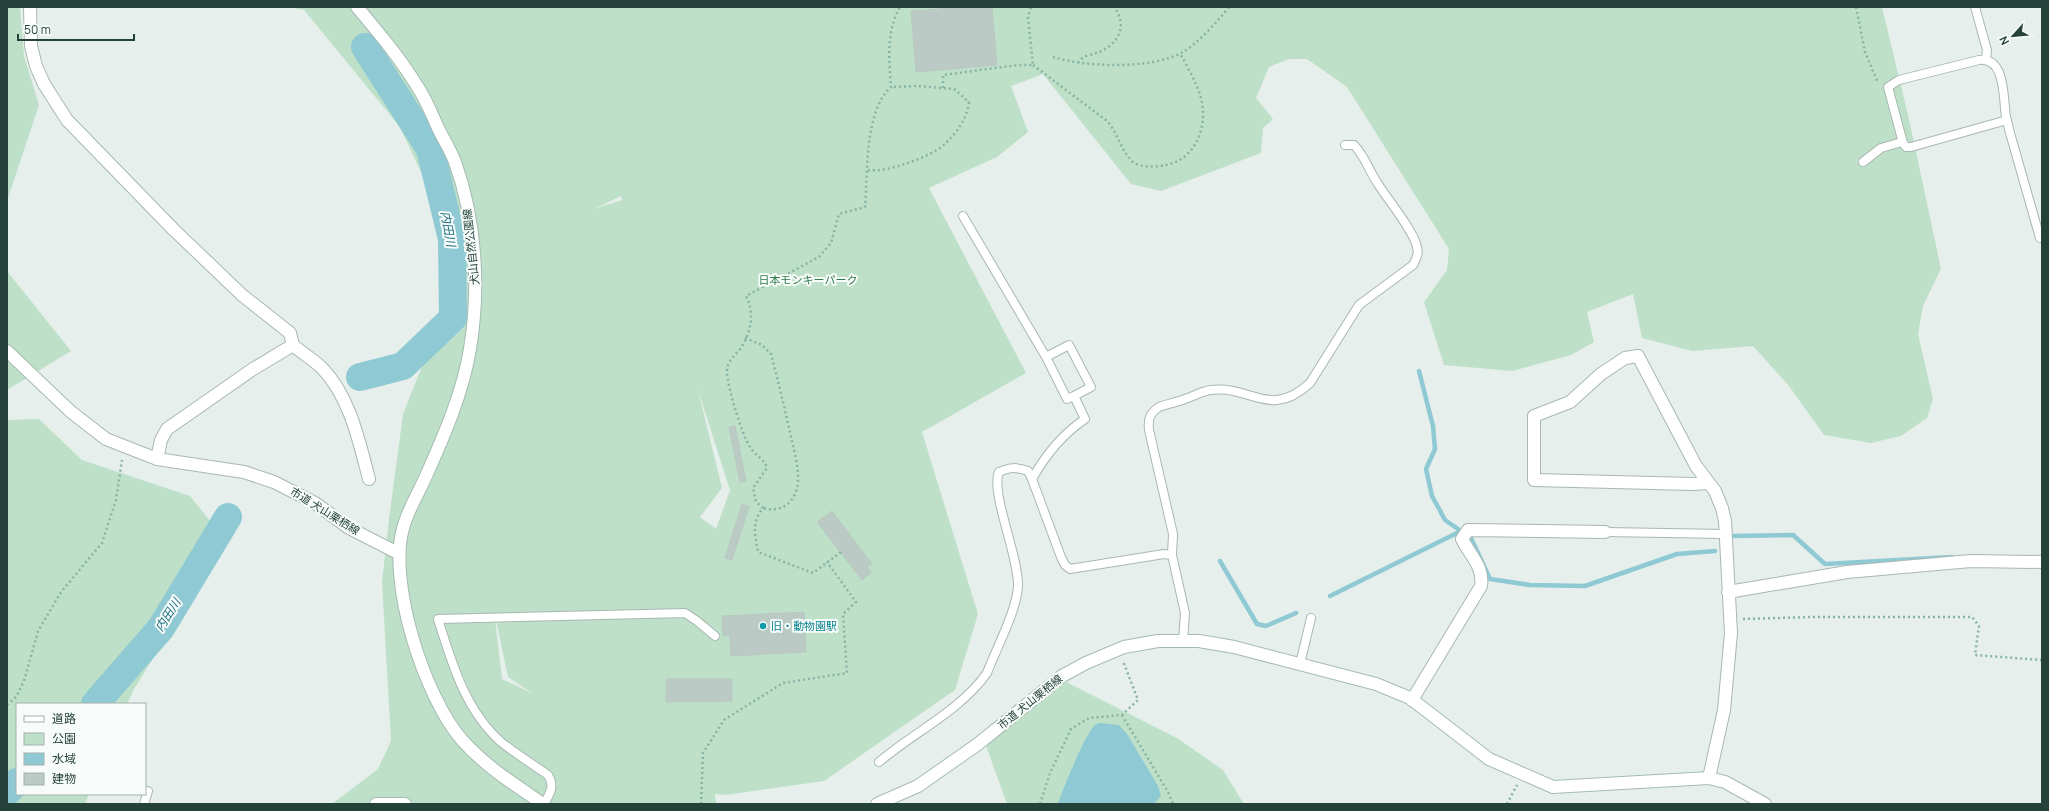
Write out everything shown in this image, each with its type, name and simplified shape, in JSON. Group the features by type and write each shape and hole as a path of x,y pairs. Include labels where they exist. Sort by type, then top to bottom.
{"street":[{"path":"30,7 31,46 36,66 44,84 66,120 96,152 242,295 290,333 293,346 322,368 337,386 350,414 369,479"},
{"name":"犬山自然公園線","path":"357,7 383,37 418,86 455,161 469,216 476,286 470,350 456,402 436,454 404,525 398,553"},
{"path":"157,459 161,440 167,429 253,369 293,346"},
{"name":"市道 犬山栗栖線","path":"7,351 70,410 106,439 157,459 244,472 274,482 315,503 349,528 398,553"},
{"path":"1709,482 1693,484 1534,480 1534,416 1570,402 1601,374 1625,358 1638,356 1696,466 1709,482 1715,491 1722,508 1725,534 1731,633 1724,710 1709,778"},
{"path":"1412,700 1481,586 1482,576 1479,568 1462,539 1468,530 1605,532"},
{"path":"398,553 400,581 408,620 434,698 447,722 484,762 543,804"},
{"path":"1728,592 1847,572 1971,562 2042,562"},
{"name":"市道 犬山栗栖線","path":"877,804 918,786 978,744 1062,676 1086,663 1137,644 1158,641 1199,641 1234,647 1376,684 1412,700 1489,759 1553,787 1709,778 1725,782 1765,804"},
{"path":"376,804 405,804"}],"lane":[{"path":"1975,7 1987,50 1986,59"},
{"path":"2007,120 1911,147 1906,147 1902,142 1888,88 1899,80 1986,59 1995,64 1999,72 2007,120 2040,238"},
{"path":"1863,162 1881,148 1902,142"},
{"path":"1183,641 1185,613 1172,555 1173,534 1149,430 1148,418 1152,412 1159,407 1211,390 1223,390 1270,400 1280,400 1300,392 1310,383 1359,305 1413,265 1418,256 1417,246 1412,235 1377,183 1359,151 1354,145 1345,145"},
{"path":"963,216 1046,357 1067,399 1091,387 1069,345 1046,357"},
{"path":"1032,478 1038,468 1065,436 1074,426 1085,418 1074,396"},
{"path":"879,762 897,746 942,716 972,690 987,673 1015,604 1018,586 1015,560 996,479 999,472 1008,468 1018,468 1028,471 1032,478 1060,558 1065,565 1070,568 1164,554 1172,555"},
{"path":"1605,532 1725,534"},
{"path":"543,804 552,790 553,783 548,775 500,741 469,703 460,683 438,619 685,613 714,636"},
{"path":"1300,664 1311,618"},
{"path":"144,804 148,792"}],"path":[{"path":"891,87 889,54 893,19 900,7"},
{"path":"1031,7 1028,17 1033,65"},
{"path":"1078,63 1081,58 1109,47 1120,34 1121,21 1114,7"},
{"path":"1053,57 1078,63 1118,65 1150,62 1180,53 1219,19 1229,7"},
{"path":"1856,7 1865,52 1877,81 1882,86 1888,88"},
{"path":"943,88 943,75 1018,64 1033,65 1107,121 1114,129 1127,154 1134,163 1147,166 1160,166 1175,163 1192,150 1198,140 1204,111 1201,96 1180,53"},
{"path":"745,338 762,345 771,354 796,457 798,480 796,492 789,504 779,510 764,508 756,502 753,488 767,468 765,461 750,448 728,386 727,369 731,359 741,348 745,338 751,326 751,306 746,296 819,257 831,243 839,214 865,207 868,170 874,115 883,94 891,87 917,86 954,89 969,102 968,113 944,145 901,165 886,170 868,170"},
{"path":"7,705 16,697 24,681 38,630 62,592 102,543 116,500 122,461 129,449"},
{"path":"764,508 756,517 755,535 758,552 813,573 841,552"},
{"path":"701,804 703,753 724,720 782,683 847,673 843,614 856,602 827,562"},
{"path":"1730,620 1811,617 1972,617 1979,626 1975,655 2041,660 2042,656"},
{"path":"1040,804 1050,773 1071,728 1088,718 1122,715 1138,700 1121,657"},
{"path":"1122,715 1168,792 1173,804"},
{"path":"1508,804 1523,775"}],"green space":[{"path":"7,7 20,7 24,56 39,105 7,201"},
{"name":"日本モンキーパーク","path":"289,7 1882,7 1909,119 1941,269 1923,306 1918,334 1933,399 1927,418 1901,436 1871,443 1824,435 1789,386 1753,346 1692,351 1642,338 1633,294 1587,312 1594,342 1571,355 1512,371 1444,365 1424,302 1447,270 1449,249 1347,87 1307,59 1289,59 1269,67 1256,98 1273,119 1263,128 1261,153 1161,191 1131,184 1043,74 1011,86 1028,132 997,157 929,188 1026,373 922,432 978,614 955,690 824,781 725,795 715,794 716,804 332,804 378,769 391,741 382,582 389,519 403,414 451,293 450,235 400,127 304,10","holes":["621,196 622,200 594,209","698,390 730,490 716,529 700,517 722,488","494,611 508,677 532,693 502,679"]},
{"path":"7,271 71,351 7,390"},
{"path":"39,419 82,460 190,496 226,541 134,689 127,703 16,703 16,795 89,795 85,804 7,804 7,420"},
{"path":"1066,682 1177,738 1223,770 1244,804 1007,804 985,743"}],"water":[{"path":"1101,723 1119,725 1127,734 1158,786 1161,796 1154,804 1058,804 1086,738 1095,725"}],"building":[{"path":"941,7 992,7 997,65 916,72 911,11 941,9"},
{"path":"735,426 746,481 740,482 729,427"},
{"path":"742,504 749,507 732,560 725,558"},
{"path":"832,511 872,564 867,567 871,573 862,580 817,522"},
{"name":"旧・動物園駅","path":"804,612 806,652 731,656 730,635 723,636 722,616"},
{"path":"666,679 732,679 732,701 666,702"}],"waterway":[{"name":"内田川","path":"360,377 403,366 453,318 452,239 430,149 365,47"},
{"path":"1330,596 1461,531 1445,520 1432,496 1426,469 1435,449 1433,426 1419,371"},
{"name":"内田川","path":"96,703 161,628 228,517"},
{"path":"1731,536 1793,535 1825,564 1952,557"},
{"path":"1471,538 1490,579 1530,585 1585,586 1677,554 1715,551"},
{"path":"1220,561 1257,624 1266,626 1296,613"},
{"name":"内田川","path":"7,792 16,783"}],"place":[{"name":"旧・動物園駅","path":"763,626"}]}
